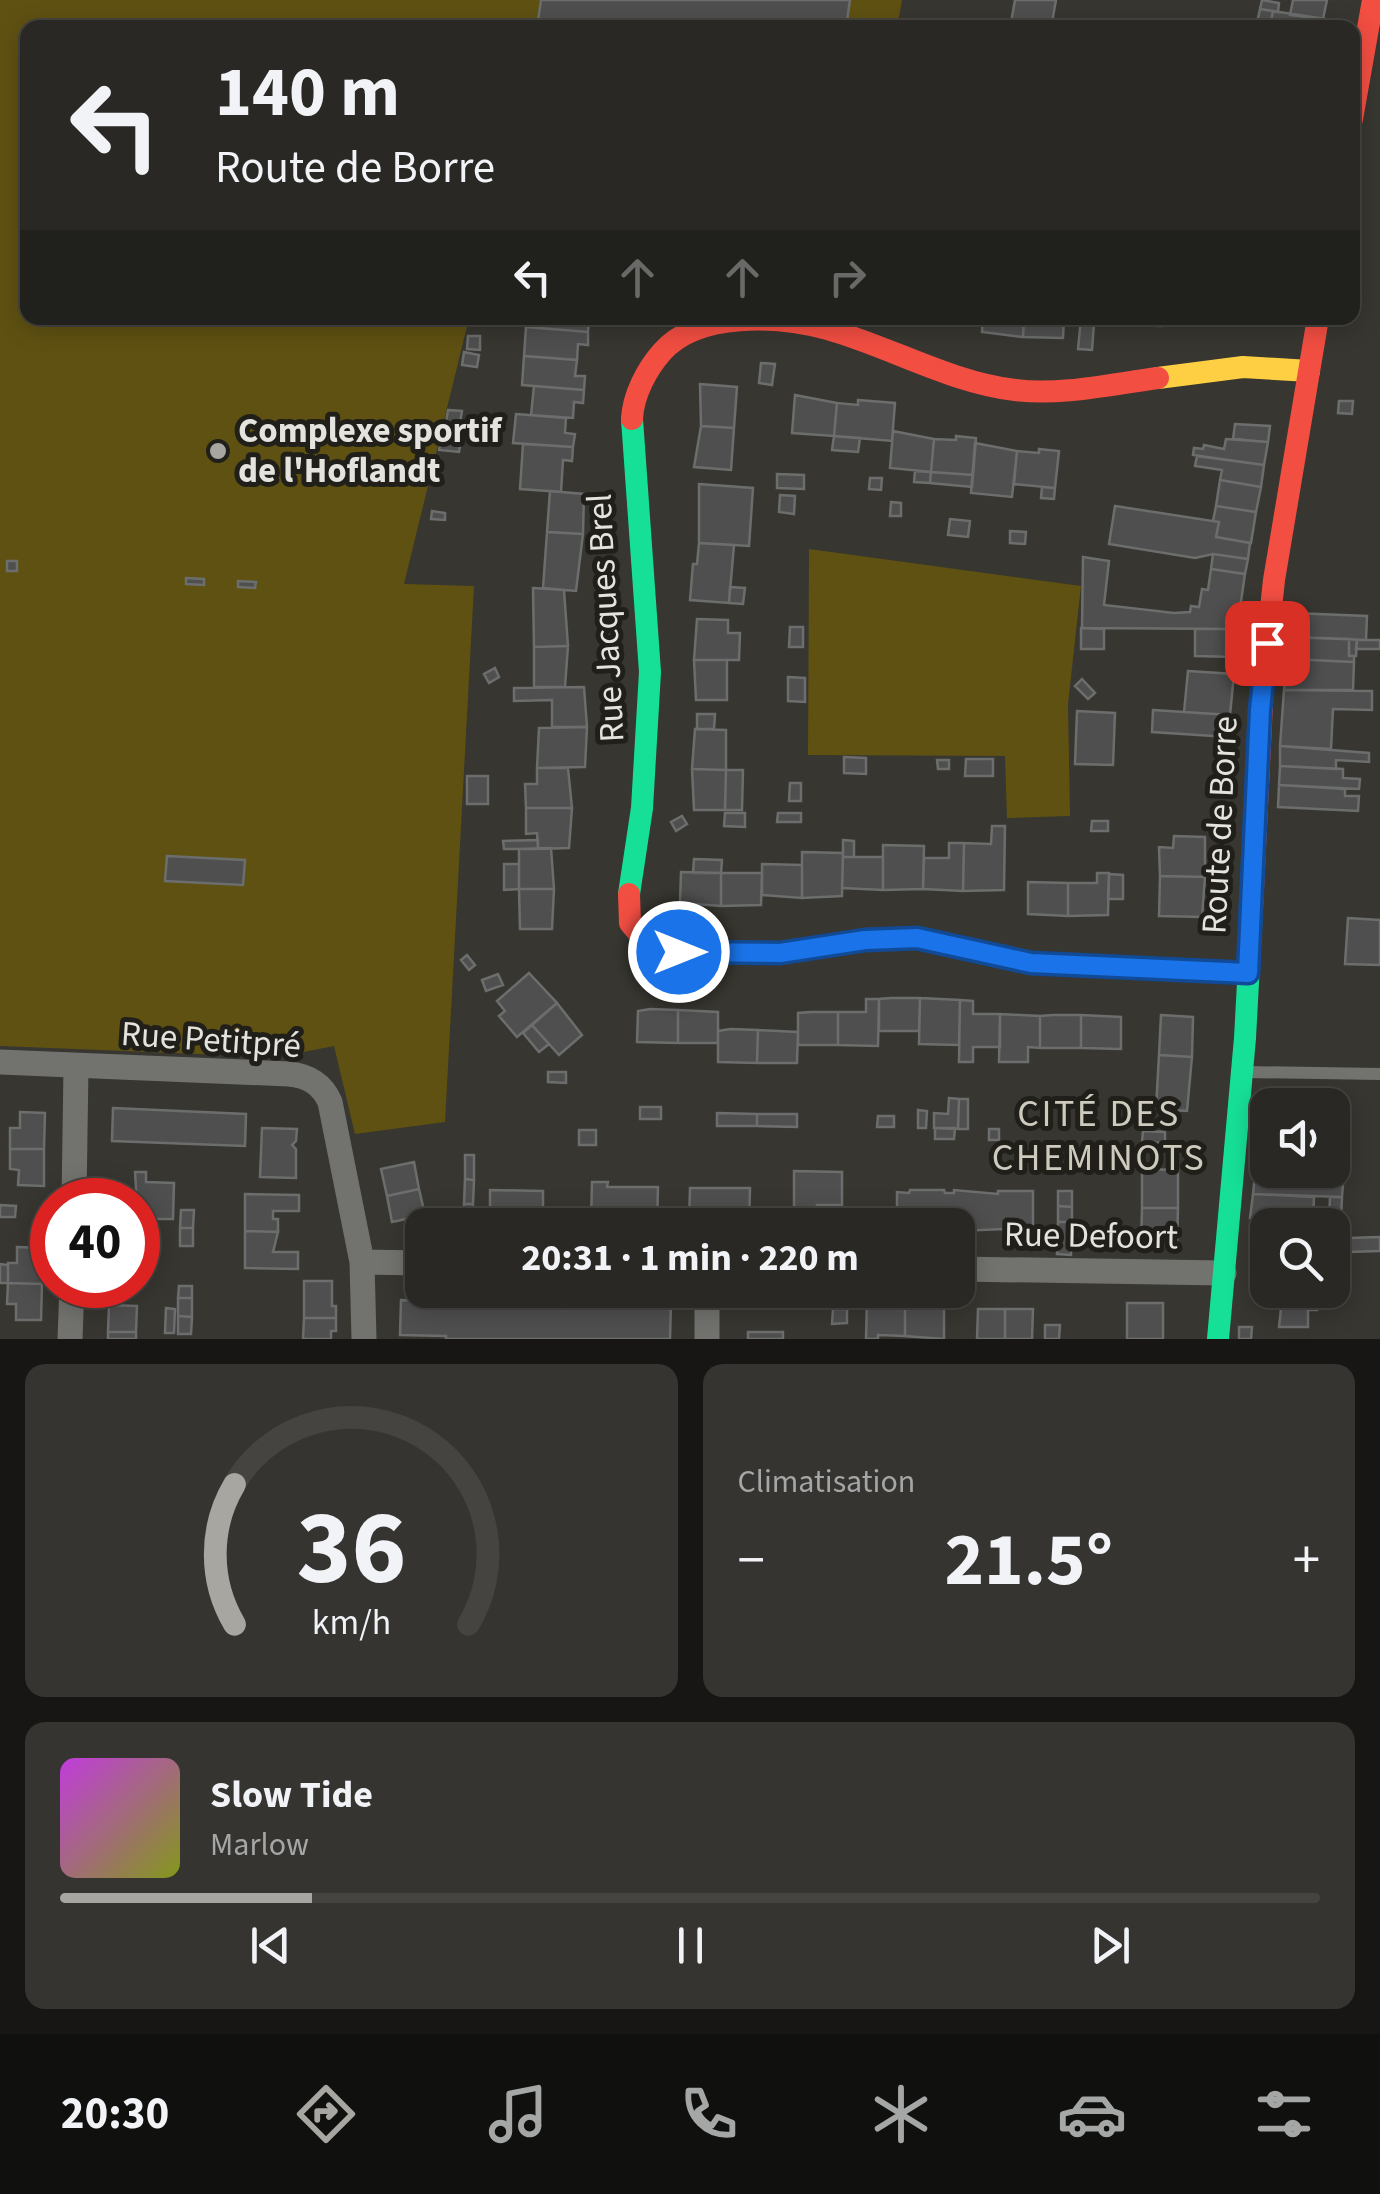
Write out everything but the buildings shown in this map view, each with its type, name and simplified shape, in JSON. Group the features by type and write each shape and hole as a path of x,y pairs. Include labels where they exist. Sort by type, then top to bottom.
{"street":[{"path":"1360,74 1373,0"},
{"name":"Rue Jacques Brel","path":"703,325 671,342 648,368 632,414 650,672 642,808 627,906 630,923 644,941 669,951 780,953 865,940 917,938 1031,963 1248,973"},
{"name":"Rue Jacques Brel","path":"800,325 826,329 970,382 1018,392 1072,390 1244,367 1309,370"},
{"name":"Route de Borre","path":"1218,1339 1242,1072 1260,710 1274,580 1317,325"},
{"path":"0,1062 76,1067 74,1178"},
{"name":"Rue Petitpré","path":"76,1067 297,1075 320,1086 330,1102 362,1262 364,1339"},
{"path":"362,1262 405,1263"},
{"name":"Rue Defoort","path":"975,1270 1224,1273"},
{"path":"70,1339 71,1308"},
{"path":"706,1339 707,1308"}],"lane":[{"path":"1242,1072 1380,1074"}],"shaded area":[{"name":"Complexe sportif de l'Hoflandt","path":"0,0 902,0 898,20 20,20 20,325 467,325 404,584 474,586 445,1122 355,1134 334,1046 278,1057 0,1046"},
{"path":"809,549 1081,586 1068,704 1070,816 1007,818 1005,756 808,755"}],"traffic: fast":[{"path":"629,894 642,808 650,672 632,419"},
{"path":"1218,1339 1245,1038 1253,890"}],"traffic: slow":[{"path":"1158,378 1243,367 1309,371"}],"traffic: jam":[{"path":"1360,74 1373,0"},
{"path":"632,419 642,383 662,352 677,339 710,325"},
{"path":"808,325 851,336 967,380 1015,390 1068,390 1158,378"},
{"path":"1253,890 1263,683 1274,580 1317,325"},
{"path":"629,894 630,923 645,941 669,951 780,953 865,939 917,938 1031,963 1249,973"}],"place":[{"name":"Complexe sportif de l'Hoflandt","path":"218,451"}],"district":[{"name":"CITÉ DES CHEMINOTS","path":"1099,1136"}],"route":[{"path":"679,952 780,953 865,940 917,938 1031,963 1248,973 1260,710 1267,643"}]}
